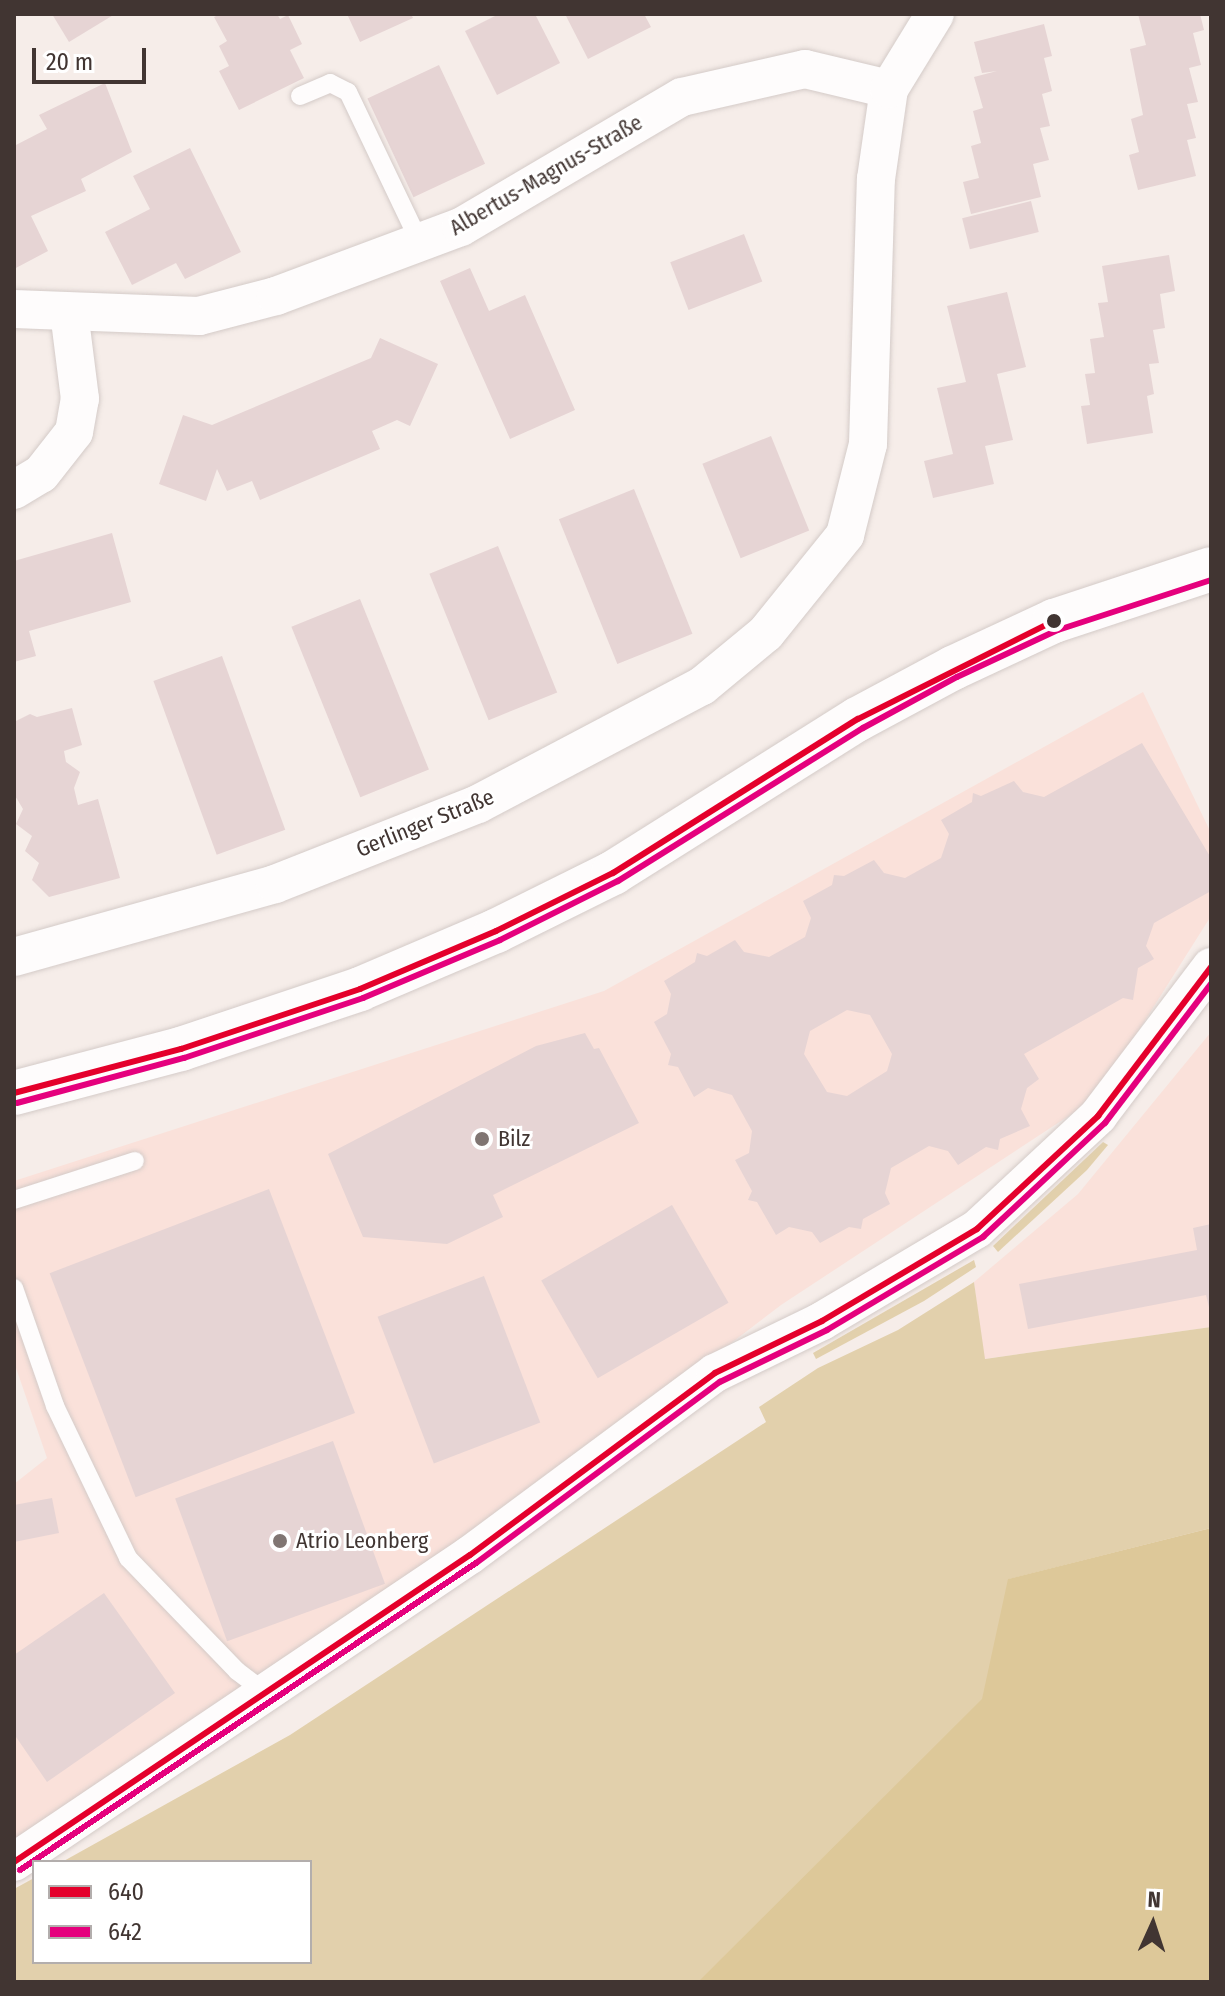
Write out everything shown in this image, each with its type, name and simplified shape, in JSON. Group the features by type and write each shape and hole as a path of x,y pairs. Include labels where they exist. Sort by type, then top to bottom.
{"main road":[{"path":"14,1093 211,1039 360,989 496,931 613,873 858,719 953,668 1054,621 1211,569"}],"street":[{"name":"Gerlinger Straße","path":"14,957 275,884 478,804 702,686 766,633 845,535 868,444 876,179 889,89 935,14"},
{"name":"Albertus-Magnus-Straße","path":"14,309 199,316 276,296 461,227 682,97 805,69 889,89"},
{"path":"14,490 41,474 74,432 80,399 69,312"},
{"path":"14,1862 470,1555 715,1373 822,1321 977,1229 1098,1116 1211,967"}],"lane":[{"path":"300,96 330,83 348,92 420,243"},
{"path":"14,1200 135,1161"},
{"path":"14,1288 55,1406 128,1558 237,1671 266,1693"}],"shaded area":[{"path":"1143,692 1211,833 1211,916 1096,1098 781,1305 318,1659 14,1864 14,1484 47,1458 14,1362 14,1181 604,991"},
{"path":"1211,1032 1211,1327 984,1359 974,1282 1078,1194"},
{"path":"1103,1142 1108,1145 1087,1170 998,1252 993,1246"},
{"path":"974,1260 976,1267 924,1301 816,1359 813,1353"},
{"path":"974,1282 985,1359 1211,1327 1211,1528 1009,1579 983,1699 706,1982 14,1982 14,1889 32,1879 32,1964 312,1964 312,1860 66,1860 290,1735 766,1422 759,1407 818,1368 898,1330"},
{"path":"1211,1528 1211,1982 698,1982 982,1699 1008,1579"}],"building":[{"path":"52,14 115,14 69,42"},
{"path":"220,14 277,14 280,19 288,15 302,44 290,50 304,78 239,110 219,71 229,66 219,46 227,41 214,17"},
{"path":"347,14 411,14 413,18 360,42"},
{"path":"499,14 535,14 560,63 497,95 465,31"},
{"path":"565,14 644,14 651,27 588,59"},
{"path":"1138,14 1200,14 1204,30 1193,33 1201,65 1189,68 1198,102 1187,104 1196,138 1187,140 1196,176 1138,190 1129,155 1139,152 1131,119 1143,115 1130,49 1146,45"},
{"path":"1044,24 1052,56 1044,58 1052,91 1042,94 1050,126 1040,128 1049,160 1033,164 1041,197 971,214 963,182 979,178 971,146 981,143 973,111 983,108 974,77 997,71 982,73 974,42"},
{"path":"439,65 485,164 413,197 367,98"},
{"path":"105,83 132,152 81,179 86,191 31,216 48,251 14,269 14,146 47,129 39,115"},
{"path":"190,148 241,252 185,279 176,263 132,285 105,232 150,209 133,176"},
{"path":"1031,201 1039,232 970,249 962,218"},
{"path":"744,234 762,282 689,310 670,262"},
{"path":"1169,255 1175,291 1160,294 1165,328 1153,330 1159,363 1149,364 1154,394 1147,396 1153,433 1087,444 1081,406 1090,405 1085,374 1095,373 1090,339 1104,337 1098,303 1108,302 1102,266"},
{"path":"470,268 489,311 525,295 575,410 510,439 440,281"},
{"path":"1007,292 1026,367 997,374 1013,440 985,446 994,484 933,498 924,461 953,454 937,388 966,382 947,306"},
{"path":"380,338 438,364 410,426 397,420 372,431 380,449 260,500 252,481 227,491 217,469 206,501 159,484 183,415 212,425 371,358"},
{"path":"771,436 809,531 741,558 702,464"},
{"path":"634,489 692,634 617,664 559,519"},
{"path":"112,533 131,602 29,631 36,656 14,662 14,561"},
{"path":"498,546 557,692 489,720 429,574"},
{"path":"360,599 429,770 360,797 291,627"},
{"path":"222,656 285,830 217,855 153,681"},
{"path":"72,708 82,745 64,751 66,762 80,772 74,788 78,805 98,799 120,878 49,897 32,880 39,863 25,851 32,836 16,824 23,809 14,794 14,722 30,714 37,717"},
{"path":"1142,743 1211,858 1211,891 1154,923 1146,946 1154,959 1138,968 1133,1000 1123,998 1024,1054 1039,1079 1027,1088 1021,1109 1030,1126 1000,1139 998,1150 986,1147 958,1165 948,1151 929,1146 891,1168 885,1193 890,1204 863,1219 861,1229 849,1227 820,1243 812,1232 789,1227 776,1235 757,1202 748,1200 752,1191 735,1160 749,1153 752,1131 732,1095 708,1088 694,1097 678,1067 668,1065 671,1054 654,1022 667,1014 671,994 664,981 695,962 697,953 707,956 735,940 744,952 769,957 805,937 811,918 803,901 832,885 834,875 844,876 874,860 884,873 905,878 941,858 949,834 941,820 972,802 973,793 981,796 1014,781 1023,792 1044,797","holes":["847,1010 870,1015 892,1054 887,1071 847,1096 827,1092 804,1054 810,1031"]},
{"name":"Bilz","path":"585,1033 594,1049 599,1048 639,1123 493,1195 503,1217 447,1244 363,1237 328,1154 536,1046"},
{"path":"269,1189 355,1413 136,1497 50,1273"},
{"path":"672,1205 729,1303 598,1378 541,1280"},
{"path":"1211,1224 1211,1315 1206,1295 1028,1329 1019,1284 1197,1250 1193,1228"},
{"path":"484,1276 540,1423 434,1463 378,1317"},
{"name":"Atrio Leonberg","path":"333,1441 385,1584 227,1641 175,1498"},
{"path":"52,1498 59,1533 14,1542 14,1505"},
{"path":"104,1593 175,1693 47,1782 14,1734 14,1655"}],"transit line":[{"name":"642","path":"17,1103 184,1058 363,998 500,940 618,881 863,728 957,677 1058,630 1211,580"},
{"name":"640","path":"14,1093 181,1049 360,989 496,931 613,873 858,719 1054,621"},
{"name":"640","path":"14,1862 470,1555 715,1373 822,1321 977,1229 1098,1116 1211,967"},
{"name":"642","path":"35,1860 476,1563 720,1382 827,1330 983,1237 1105,1123 1211,984"},
{"name":"642","path":"20,1870 32,1862"}],"place":[{"name":"Bilz","path":"482,1139"},
{"name":"Atrio Leonberg","path":"280,1541"}]}
